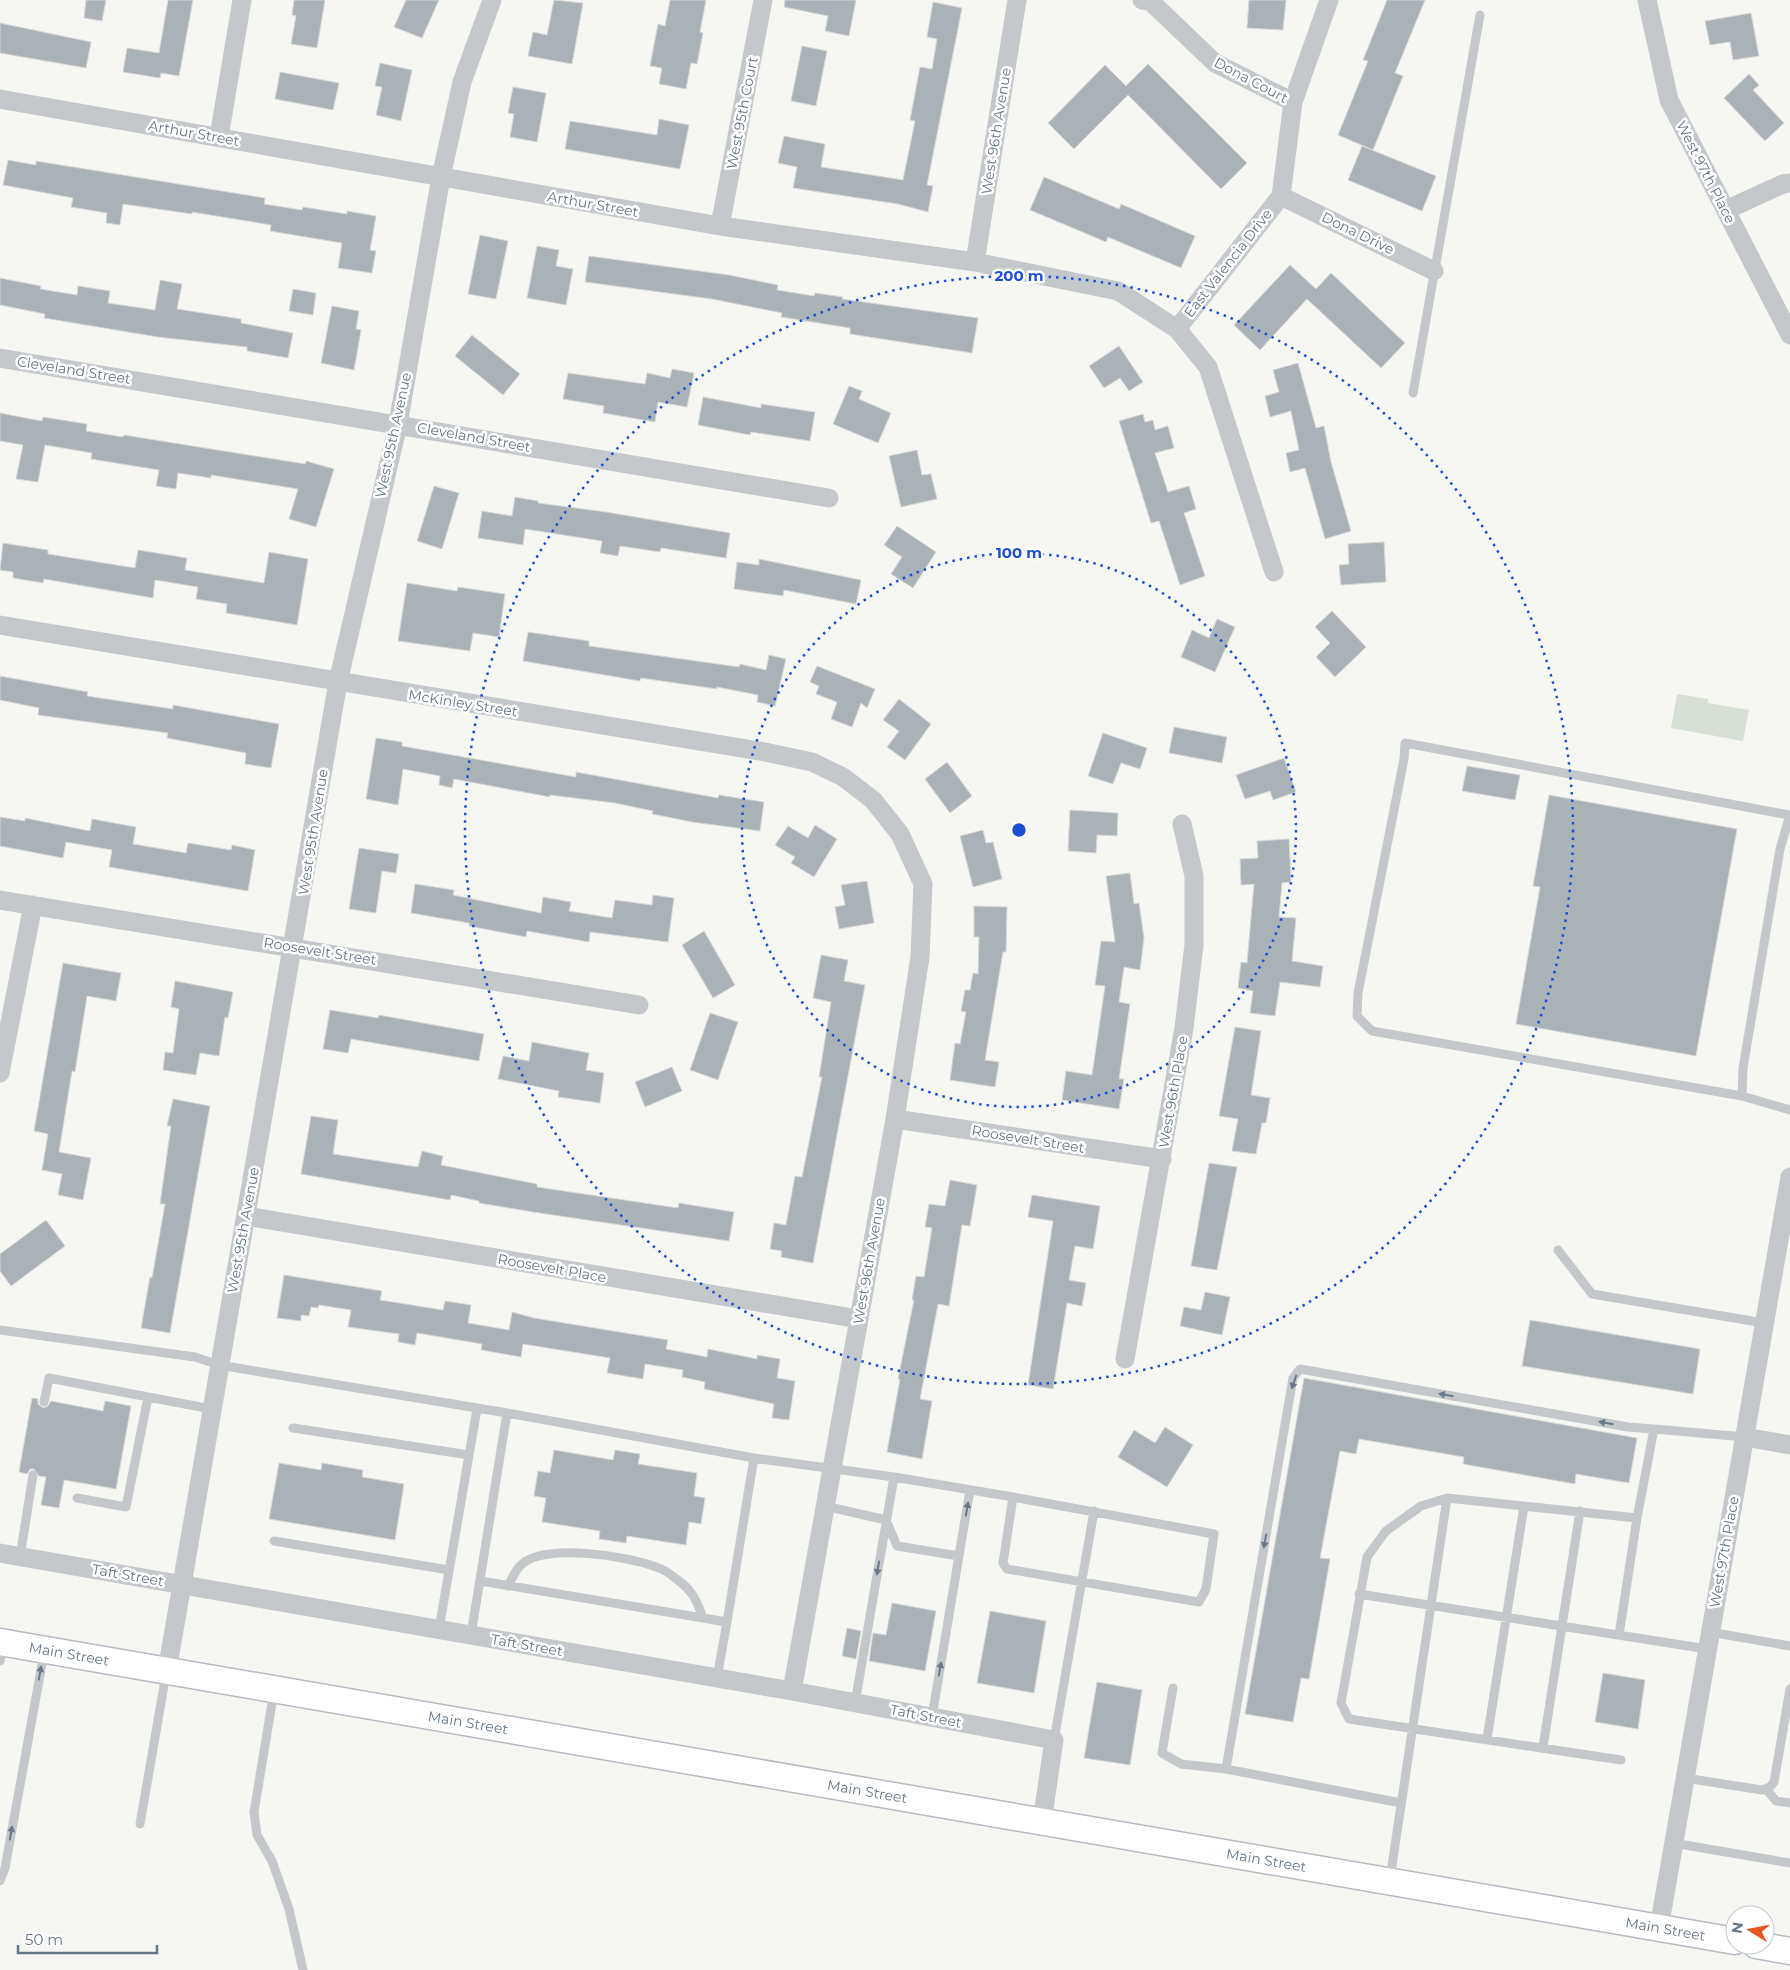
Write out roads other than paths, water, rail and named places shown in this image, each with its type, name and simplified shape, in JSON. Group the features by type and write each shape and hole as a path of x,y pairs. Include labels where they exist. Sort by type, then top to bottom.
{"main road":[{"name":"Main Street","path":"1,1648 44,1650 275,1689 1725,1939"},
{"path":"1775,1948 1790,1951"}],"street":[{"path":"219,137 242,0"},
{"name":"West 95th Avenue","path":"167,1671 211,1409 294,946 338,682 398,424 441,177 462,82 492,0"},
{"name":"West 95th Court","path":"720,226 763,0"},
{"name":"West 96th Avenue","path":"975,262 1018,0"},
{"name":"Dona Court","path":"1142,0 1150,1 1215,63 1293,102"},
{"name":"East Valencia Drive","path":"1274,572 1208,367 1177,329 1281,196 1293,102 1329,0"},
{"name":"West 97th Place","path":"1647,0 1669,100 1790,335"},
{"name":"Arthur Street","path":"0,98 720,226 975,262 1118,291 1177,329"},
{"path":"1726,210 1783,184 1790,183"},
{"name":"Dona Drive","path":"1281,196 1434,271"},
{"name":"Cleveland Street","path":"0,358 829,498"},
{"name":"McKinley Street","path":"0,625 765,752 812,762 843,777 873,800 900,834"},
{"name":"West 96th Place","path":"1125,1359 1162,1160 1184,1028 1194,946 1194,876 1182,824"},
{"name":"West 96th Avenue","path":"792,1691 830,1469 859,1319 894,1119 920,957 923,884 900,834"},
{"name":"Roosevelt Street","path":"0,900 294,946 639,1005"},
{"path":"0,1073 33,905"},
{"name":"Roosevelt Street","path":"894,1119 1162,1160"},
{"name":"West 97th Place","path":"1659,1928 1790,1177"},
{"name":"Roosevelt Place","path":"246,1216 859,1319"},
{"path":"1744,1438 1790,1446"},
{"name":"Taft Street","path":"0,1553 792,1691 1054,1740"},
{"path":"1042,1822 1054,1740"}],"lane":[{"path":"1412,393 1480,15"},
{"path":"1742,1096 1743,1068 1780,849 1789,815 1405,743 1404,759 1358,993 1357,1016 1372,1032 1742,1096 1790,1110"},
{"path":"1558,1250 1592,1294 1764,1323"},
{"path":"0,1330 195,1357 219,1365 507,1413 754,1458 894,1477 1013,1497 1094,1511 1214,1534 1206,1590 1199,1602 1007,1569 1003,1563 1013,1497"},
{"path":"1226,1770 1293,1378 1300,1369 1628,1427 1744,1438"},
{"path":"44,1402 48,1378 211,1409"},
{"path":"78,1498 126,1507 148,1397"},
{"path":"439,1629 477,1409"},
{"path":"471,1635 507,1413"},
{"path":"293,1428 469,1455"},
{"path":"1619,1635 1637,1518 1654,1429"},
{"path":"717,1678 754,1458"},
{"path":"20,1557 33,1476"},
{"path":"856,1703 894,1477"},
{"path":"932,1717 970,1490"},
{"path":"1621,1760 1350,1719 1341,1703 1367,1557 1386,1531 1420,1506 1447,1498 1637,1518"},
{"path":"1390,1882 1447,1498"},
{"path":"825,1506 886,1520"},
{"path":"1487,1739 1524,1506"},
{"path":"1054,1740 1094,1511"},
{"path":"1543,1747 1580,1511"},
{"path":"886,1520 897,1546 959,1556"},
{"path":"274,1541 449,1570"},
{"path":"508,1586 520,1565 541,1555 564,1552 632,1561 658,1567 680,1582 695,1596 703,1618"},
{"path":"481,1581 727,1622"},
{"path":"1359,1594 1562,1628 1619,1635 1790,1646"},
{"path":"0,1880 5,1868 44,1650"},
{"path":"140,1824 167,1671"},
{"path":"1173,1688 1162,1753 1181,1764 1226,1770 1401,1802"},
{"path":"275,1689 254,1812 257,1835 272,1861 289,1909 303,1970"},
{"path":"1685,1778 1766,1789 1770,1787 1774,1782 1790,1689"},
{"path":"1766,1789 1776,1801 1790,1804"},
{"path":"1673,1844 1790,1863"}]}
